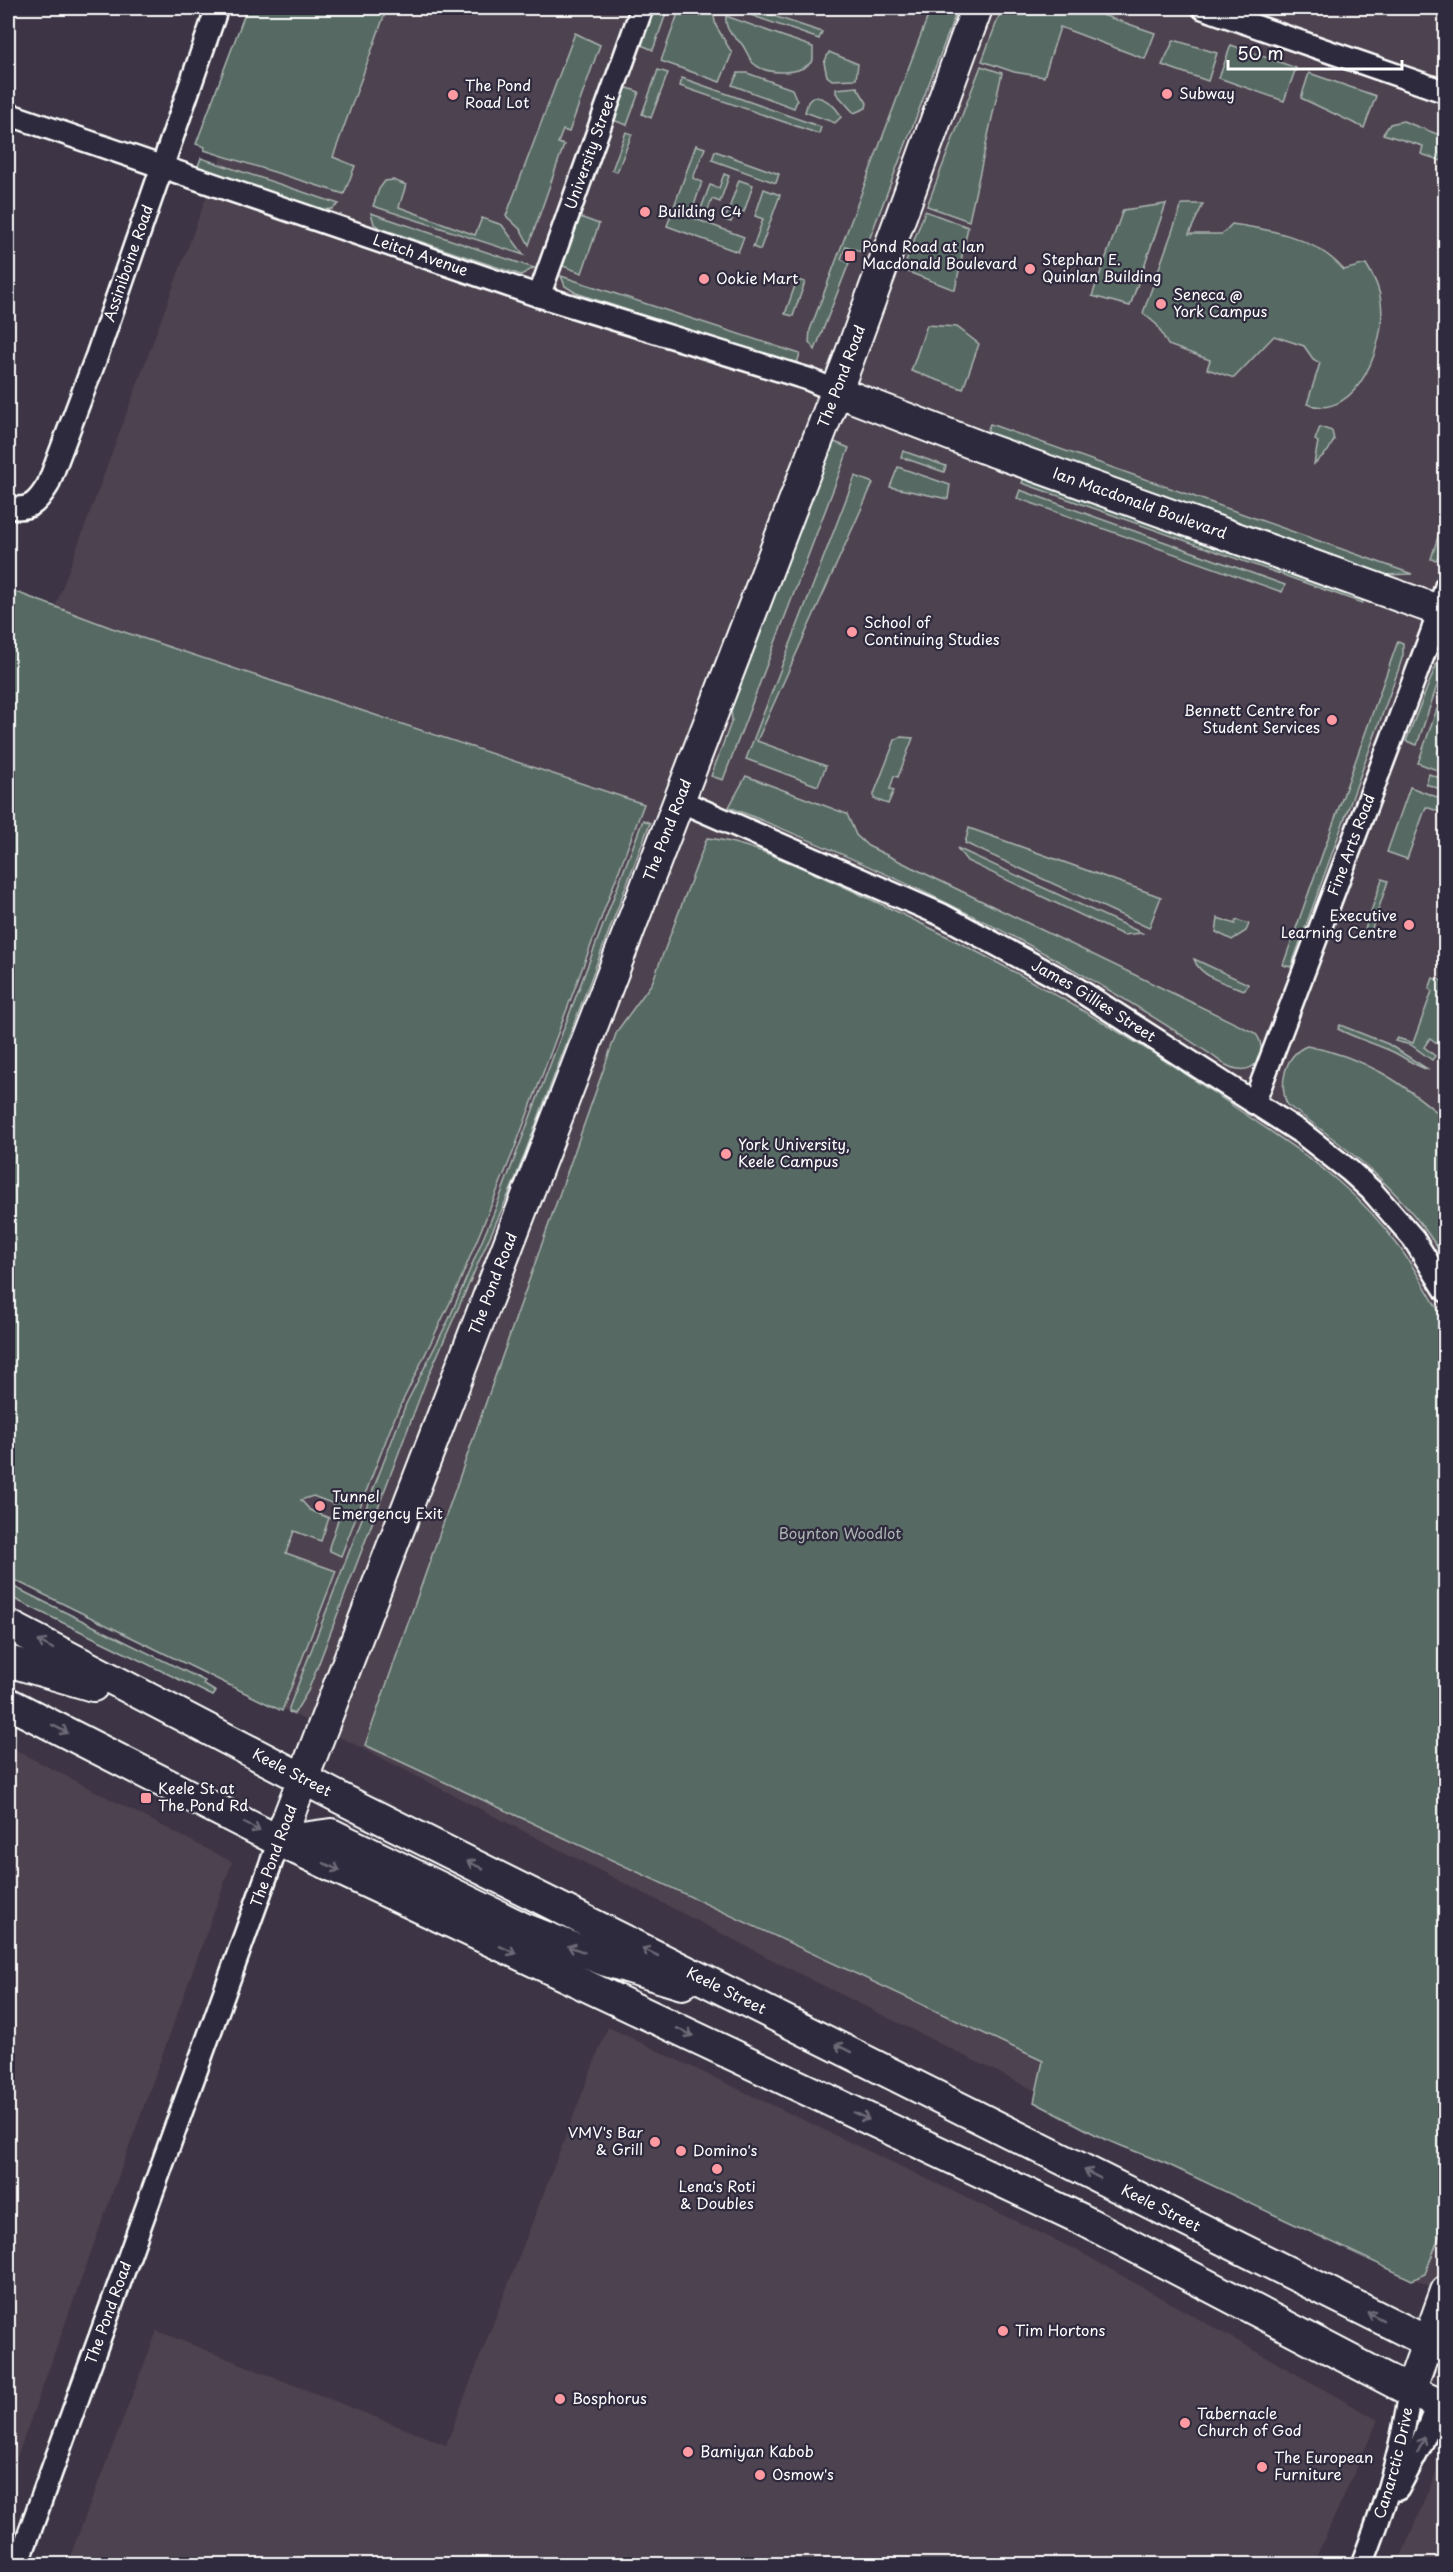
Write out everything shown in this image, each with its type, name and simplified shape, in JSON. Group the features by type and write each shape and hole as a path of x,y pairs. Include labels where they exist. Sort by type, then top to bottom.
{"main road":[{"name":"The Pond Road","path":"279,1841 836,391 977,8"},
{"name":"Ian Macdonald Boulevard","path":"836,391 984,448 1443,603"},
{"name":"Keele Street","path":"8,1625 303,1778 1437,2347"},
{"path":"8,1661 84,1681 261,1771 303,1778"},
{"path":"8,1702 279,1841 1081,2219 1410,2391 1443,2399"},
{"path":"279,1841 331,1834 523,1928 606,1960 771,2012"},
{"path":"1410,2391 1437,2347 1446,2291"}],"street":[{"name":"Assiniboine Road","path":"17,508 38,502 48,485 162,169 217,8"},
{"name":"University Street","path":"539,297 642,8"},
{"path":"1203,8 1446,92"},
{"name":"Leitch Avenue","path":"8,114 162,169 539,297 808,379 836,391"},
{"name":"Fine Arts Road","path":"1254,1103 1443,603"},
{"name":"James Gillies Street","path":"678,800 836,868 979,934 1071,985 1303,1134 1371,1190 1413,1238 1446,1291"},
{"name":"The Pond Road","path":"18,2565 279,1841"},
{"name":"Canarctic Drive","path":"1362,2565 1374,2534 1404,2436 1410,2391"},
{"name":"Canarctic Drive","path":"1374,2534 1443,2399"}],"shaded area":[{"name":"York University, Keele Campus","path":"276,8 1445,8 1445,2294 806,1977 370,1752 8,1573 8,735"},
{"path":"8,1746 232,1862 8,2482"},
{"path":"608,2027 1078,2251 1378,2420 1313,2564 67,2564 157,2331 446,2445"},
{"path":"1442,2458 1446,2460 1445,2564 1398,2564"}],"green space":[{"path":"247,8 387,8 333,157 355,166 344,194 204,150 205,147 196,144"},
{"path":"652,8 668,8 653,50 639,44"},
{"path":"680,8 700,8 713,12 716,26 732,53 720,82 661,61"},
{"path":"750,8 822,32 819,39 748,14"},
{"path":"931,8 958,8 864,253 846,246 841,259 849,263 815,350 809,342 810,330"},
{"path":"1002,8 1082,8 1155,33 1145,59 1060,27 1044,77 1014,72 982,61"},
{"path":"726,16 813,47 813,60 801,69 793,71 775,72 759,67 753,63 743,45 729,31"},
{"path":"575,33 600,45 569,132 563,130 558,143 564,145 529,245 521,230 506,216"},
{"path":"1174,40 1217,53 1208,81 1162,65"},
{"path":"1231,45 1296,68 1284,101 1219,78"},
{"path":"829,52 858,64 856,79 832,80 827,76 824,63"},
{"path":"981,66 1002,73 969,221 927,206"},
{"path":"658,70 668,73 651,118 642,114"},
{"path":"738,73 747,73 792,89 797,101 794,108 732,85"},
{"path":"1309,73 1376,96 1364,128 1301,98"},
{"path":"682,78 821,127 819,134 680,86"},
{"path":"625,87 639,92 627,125 613,120"},
{"path":"857,87 867,103 866,108 854,113 836,93 836,89"},
{"path":"813,97 830,103 841,117 835,123 805,112 808,102"},
{"path":"1403,121 1445,137 1445,162 1421,154 1423,146 1383,134 1390,124"},
{"path":"626,132 632,134 617,172 612,170"},
{"path":"696,145 705,148 693,178 702,182 690,217 744,237 738,252 667,226"},
{"path":"715,151 779,174 776,183 712,160"},
{"path":"201,158 339,204 332,209 324,210 197,169"},
{"path":"724,174 729,176 720,202 712,199 707,213 700,211 710,185 719,188"},
{"path":"393,180 406,185 399,207 475,235 482,218 502,225 524,255 373,206 379,189 385,181"},
{"path":"739,180 753,185 744,212 736,209 731,222 725,220"},
{"path":"764,189 780,195 760,250 753,247 763,219 755,216"},
{"path":"1166,204 1130,306 1092,296 1123,210"},
{"path":"1182,204 1203,204 1189,234 1222,234 1232,224 1247,226 1278,232 1307,243 1333,259 1344,270 1366,264 1379,292 1382,318 1374,356 1354,390 1341,401 1325,407 1307,404 1320,363 1313,359 1304,346 1274,336 1234,378 1207,369 1210,360 1168,345 1157,325 1143,313"},
{"path":"925,211 968,227 955,290 903,270"},
{"path":"371,213 534,268 521,275 380,228 374,224"},
{"path":"580,217 599,224 582,273 563,266"},
{"path":"561,276 800,354 796,366 576,293 565,286"},
{"path":"797,280 805,282 793,316 785,314"},
{"path":"927,325 957,327 979,344 963,389 911,371"},
{"path":"990,424 1412,574 1384,575 986,434"},
{"path":"1320,427 1332,431 1334,440 1328,451 1314,464 1318,442 1315,440"},
{"path":"832,441 849,448 723,780 711,776 732,720 730,698"},
{"path":"903,451 946,466 944,472 901,457"},
{"path":"898,467 950,485 948,499 890,487"},
{"path":"855,476 873,483 757,741 826,766 818,786 746,759"},
{"path":"1024,478 1364,598 1362,603 1022,483"},
{"path":"1020,490 1285,585 1282,592 1017,498"},
{"path":"1445,514 1445,543 1436,560 1431,559"},
{"path":"8,589 112,628 644,804 514,1150 458,1286 395,1417 341,1556 330,1551 329,1547 341,1511 333,1508 334,1504 313,1496 301,1500 310,1510 329,1518 321,1541 294,1531 286,1553 336,1571 282,1711 8,1577"},
{"path":"1398,641 1403,643 1403,655 1398,671 1291,967 1283,965"},
{"path":"1439,658 1445,662 1417,745 1406,741"},
{"path":"1445,686 1445,733 1437,755 1445,758 1445,773 1418,763"},
{"path":"901,737 913,738 898,777 894,776 890,789 894,790 888,804 874,799 874,794 895,740"},
{"path":"1429,774 1445,780 1445,791 1426,784"},
{"path":"746,776 847,814 856,835 868,846 1255,1033 1261,1045 1259,1058 1251,1067 1245,1069 1227,1065 1095,982 976,917 854,860 729,807"},
{"path":"1410,787 1445,800 1446,814 1426,807 1407,859 1387,852"},
{"path":"643,820 650,823 514,1182 426,1381 308,1691 294,1714 289,1712 289,1708 406,1404 449,1319 493,1215"},
{"path":"969,828 1161,897 1149,928 965,843"},
{"name":"Boynton Woodlot","path":"707,838 764,852 904,915 999,963 1137,1043 1182,1072 1299,1151 1357,1198 1386,1229 1410,1263 1446,1324 1446,2219 1425,2274 1412,2280 1167,2164 1104,2139 1034,2102 1043,2061 365,1745 617,1031 652,983"},
{"path":"957,848 1142,933 1123,935 967,861"},
{"path":"1382,879 1388,881 1369,937 1363,935"},
{"path":"1218,918 1235,924 1236,920 1249,924 1246,931 1232,940 1216,932"},
{"path":"1194,959 1248,984 1245,990 1208,975 1202,971"},
{"path":"1433,978 1445,982 1445,1014 1438,1044 1430,1038 1424,1047 1435,1056 1432,1060 1411,1045 1395,1041 1397,1038 1413,1043 1432,991 1429,989"},
{"path":"1340,1025 1388,1044 1429,1070 1338,1029"},
{"path":"1307,1046 1365,1064 1398,1083 1445,1119 1445,1260 1430,1236 1395,1193 1332,1138 1287,1105 1284,1088 1285,1071 1293,1056"},
{"path":"8,1584 205,1681 203,1684 216,1692 213,1696 8,1596"}],"place":[{"name":"Subway","path":"1167,94"},
{"name":"The Pond Road Lot","path":"453,95"},
{"name":"Building C4","path":"645,212"},
{"name":"Pond Road at Ian Macdonald Boulevard","path":"850,256"},
{"name":"Stephan E. Quinlan Building","path":"1030,269"},
{"name":"Ookie Mart","path":"704,279"},
{"name":"Seneca @ York Campus","path":"1161,304"},
{"name":"School of Continuing Studies","path":"852,632"},
{"name":"Bennett Centre for Student Services","path":"1332,720"},
{"name":"Executive Learning Centre","path":"1409,925"},
{"name":"York University, Keele Campus","path":"726,1154"},
{"name":"Tunnel Emergency Exit","path":"320,1506"},
{"name":"Keele St at The Pond Rd","path":"146,1798"},
{"name":"VMV's Bar & Grill","path":"655,2142"},
{"name":"Domino's","path":"681,2151"},
{"name":"Lena's Roti & Doubles","path":"717,2169"},
{"name":"Tim Hortons","path":"1003,2331"},
{"name":"Bosphorus","path":"560,2399"},
{"name":"Tabernacle Church of God","path":"1185,2423"},
{"name":"Bamiyan Kabob","path":"688,2452"},
{"name":"The European Furniture","path":"1262,2467"},
{"name":"Osmow's","path":"760,2475"}]}
